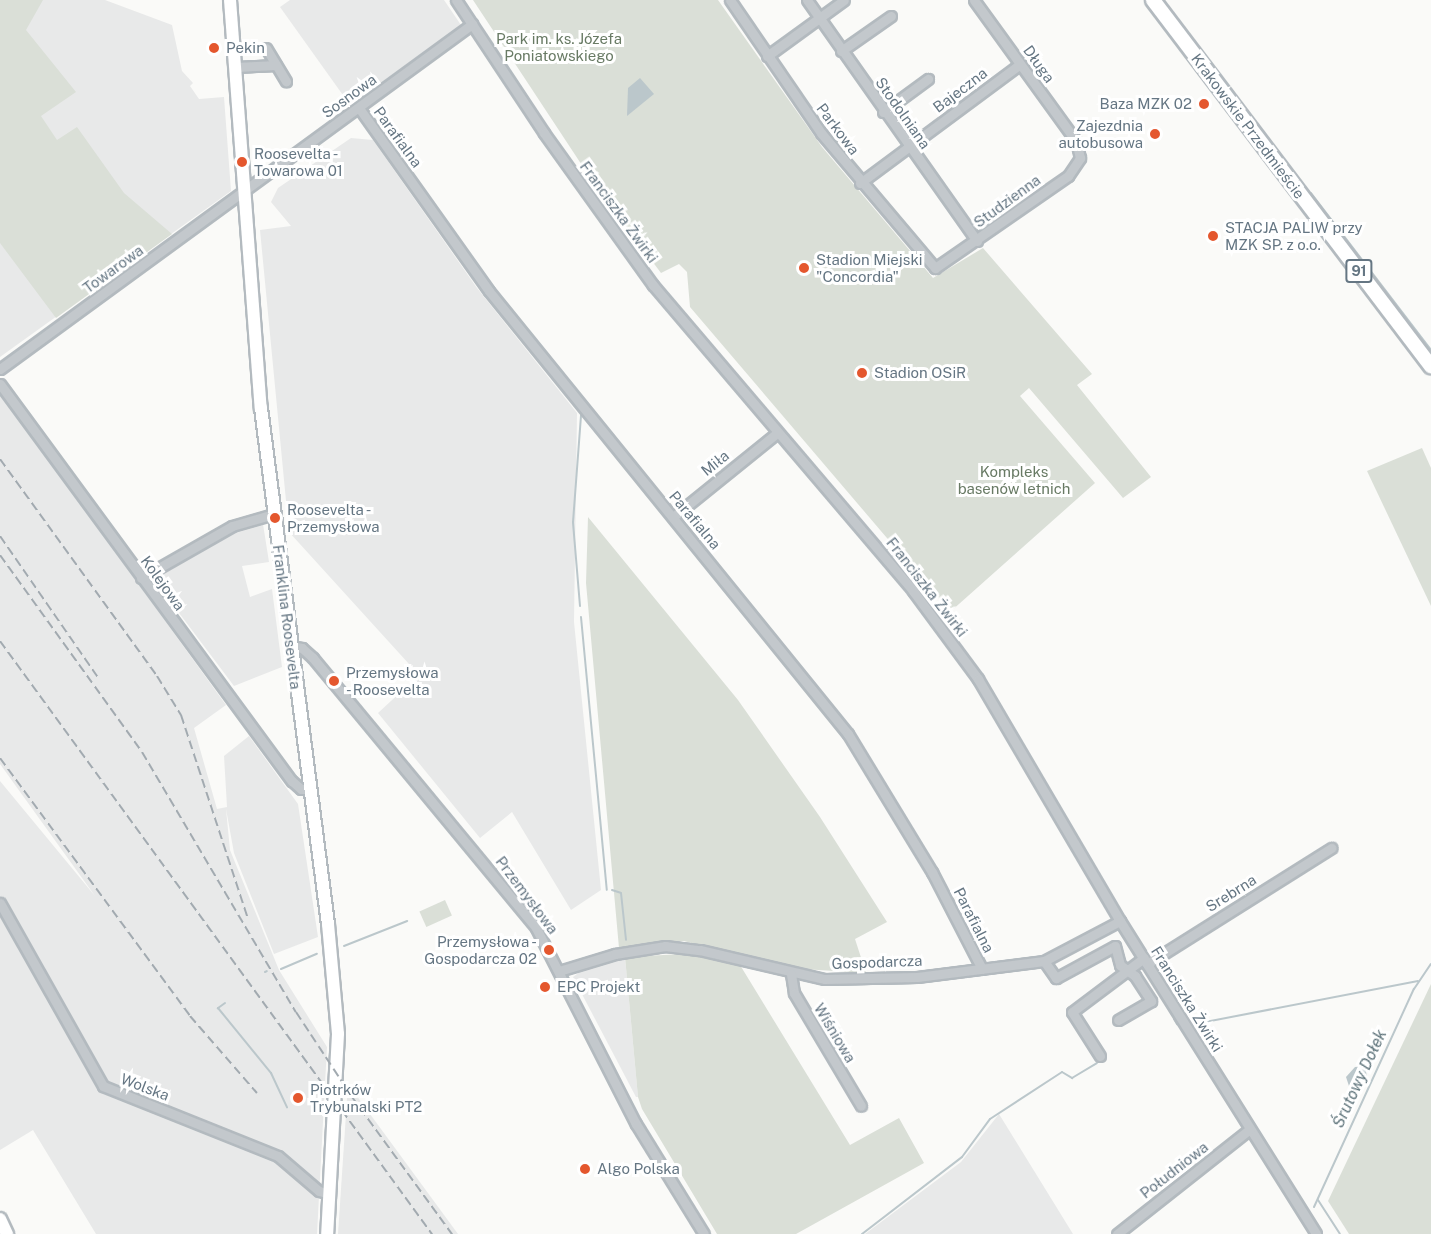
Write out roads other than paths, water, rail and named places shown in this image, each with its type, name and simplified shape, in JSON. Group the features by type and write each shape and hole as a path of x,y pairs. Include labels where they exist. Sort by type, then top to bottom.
{"main road":[{"name":"Krakowskie Przedmieście","path":"1153,0 1431,366"}],"street":[{"name":"Franklina Roosevelta","path":"230,0 261,408 338,1034 327,1234"},
{"name":"Franciszka Żwirki","path":"456,0 627,251 777,433 913,591 972,672 1120,921 1316,1234"},
{"name":"Parkowa","path":"730,0 767,56 861,183 935,268"},
{"name":"Stodolniana","path":"807,0 908,148 976,241"},
{"path":"767,56 844,0"},
{"name":"Długa","path":"974,0 1079,146"},
{"path":"841,51 891,16"},
{"name":"Sosnowa","path":"244,193 472,24"},
{"path":"266,48 286,81"},
{"name":"Bajeczna","path":"861,183 1020,64"},
{"path":"236,67 276,65"},
{"path":"883,112 928,79"},
{"name":"Parafialna","path":"359,108 489,291 848,734 932,872 982,969"},
{"name":"Studzienna","path":"935,268 1074,170 1080,158 1079,146"},
{"name":"Towarowa","path":"0,369 244,193"},
{"name":"Kolejowa","path":"0,384 292,781 301,789 309,789"},
{"name":"Miła","path":"673,517 777,433"},
{"path":"141,578 232,526 274,514"},
{"name":"Przemysłowa","path":"290,646 302,648 313,657 496,876 536,928 636,1124 704,1234"},
{"name":"Srebrna","path":"1100,1056 1072,1012 1127,971 1331,848"},
{"name":"Wolska","path":"0,903 103,1086 278,1156 319,1191 330,1194"},
{"name":"Gospodarcza","path":"559,970 615,954 665,946 700,950 791,974 867,980 1044,961 1120,921"},
{"path":"1044,961 1056,978 1113,945 1120,964 1151,1001 1118,1020"},
{"name":"Wiśniowa","path":"791,974 794,993 861,1106"},
{"name":"Południowa","path":"1117,1234 1250,1129"},
{"path":"0,1219 7,1234"}],"water":[{"path":"640,78 654,94 627,116 628,88"},
{"path":"1365,1066 1367,1077 1351,1092 1346,1077 1355,1067"}],"waterway":[{"path":"1311,193 1431,350"},
{"path":"1304,212 1321,233"},
{"path":"1326,241 1418,360"},
{"path":"580,606 573,522 581,415"},
{"path":"581,617 607,890"},
{"path":"612,890 621,893 626,940"},
{"path":"0,913 55,1012"},
{"path":"344,946 407,921"},
{"path":"281,969 317,954"},
{"name":"Śrutowy Dołek","path":"1314,1207 1414,989 1431,964"},
{"path":"1200,1023 1418,981"},
{"path":"225,1003 218,1008 271,1073 287,1108"},
{"path":"1174,1019 1177,1024"},
{"path":"862,1234 962,1157 990,1119 1062,1072 1072,1078 1097,1063"},
{"path":"1318,1200 1340,1234"}],"railway":[{"path":"0,459 157,676 181,715 248,919"},
{"path":"0,536 99,679"},
{"path":"0,555 142,752 296,1012 352,1097 452,1234"},
{"path":"0,641 432,1234"},
{"path":"0,758 190,1016 257,1093"}],"place":[{"name":"Pekin","path":"214,48"},
{"name":"Baza MZK 02","path":"1204,104"},
{"name":"Zajezdnia autobusowa","path":"1155,134"},
{"name":"Roosevelta - Towarowa 01","path":"242,162"},
{"name":"STACJA PALIW przy MZK SP. z o.o.","path":"1213,236"},
{"name":"Stadion Miejski \"Concordia\"","path":"804,268"},
{"name":"Stadion OSiR","path":"862,373"},
{"name":"Roosevelta - Przemysłowa","path":"275,518"},
{"name":"Przemysłowa - Roosevelta","path":"334,681"},
{"name":"Przemysłowa - Gospodarcza 02","path":"549,950"},
{"name":"EPC Projekt","path":"545,987"},
{"name":"Piotrków Trybunalski PT2","path":"298,1098"},
{"name":"Algo Polska","path":"585,1169"}],"park label":[{"name":"Park im. ks. Józefa Poniatowskiego","path":"559,46"},
{"name":"Kompleks basenów letnich","path":"1014,480"}]}
